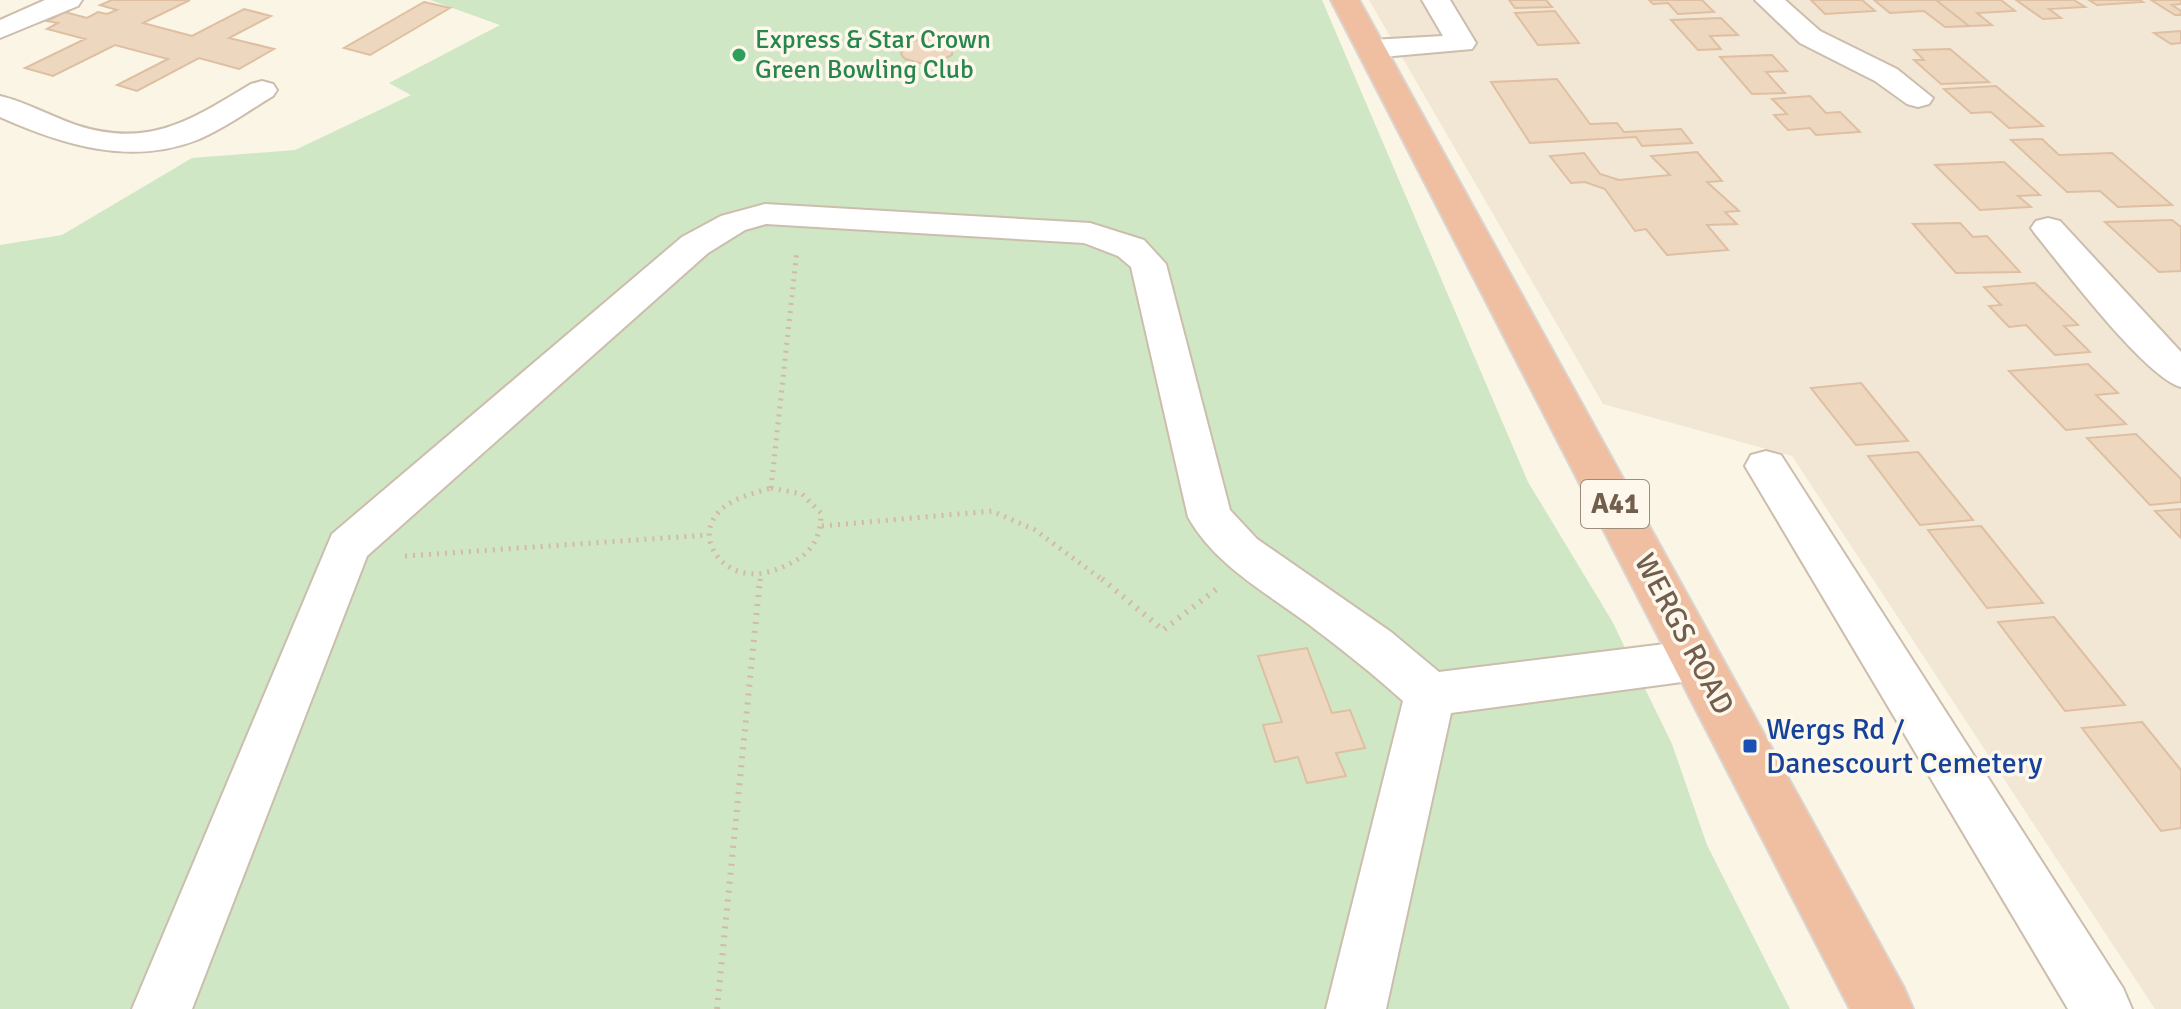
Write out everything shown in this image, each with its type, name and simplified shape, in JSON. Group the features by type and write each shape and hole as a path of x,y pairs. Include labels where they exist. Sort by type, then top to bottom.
{"highway":[{"name":"WERGS ROAD","path":"1345,0 1883,1009"}],"street":[{"path":"0,30 68,0"},
{"path":"1371,49 1462,43 1436,0"},
{"path":"1769,0 1810,37 1886,75 1918,98"},
{"path":"0,105 106,144 142,144 184,134 262,90"},
{"path":"162,1009 348,546 695,245 743,220 765,214 1043,228 1090,233 1131,248 1148,264 1210,517 1241,551 1374,646 1430,694 1697,660"},
{"path":"2048,228 2153,348 2181,374"},
{"path":"1766,466 2102,1009"},
{"path":"1356,1009 1430,694"}],"path":[{"path":"771,488 800,216"},
{"path":"771,488 788,489 813,502 821,513 822,526 818,539 809,551 779,569 761,573 743,573 715,559 707,535 712,521 729,503 753,491 771,488"},
{"path":"822,526 992,511 1010,515 1035,528 1163,630 1254,561"},
{"path":"343,561 707,535"},
{"path":"717,1009 761,573"}],"shaded area":[{"path":"1369,0 2181,0 2181,1009 2155,1009 1792,456 1603,404"}],"green space":[{"path":"430,0 1322,0 1528,482 1612,621 1672,744 1707,845 1790,1009 0,1009 0,245 62,235 192,158 295,150 411,95 389,83 500,25"}],"building":[{"path":"112,0 190,0 143,23 192,36 244,9 271,16 229,38 274,49 239,69 199,58 137,91 117,85 168,59 115,45 53,76 25,68 85,39 47,29 58,23 47,21 65,12 87,18 98,12 107,14 117,10 100,5"},
{"path":"1509,0 1546,0 1552,7 1515,8"},
{"path":"1649,0 1702,0 1714,12 1678,14 1668,3 1653,4"},
{"path":"1811,0 1862,0 1875,11 1825,14"},
{"path":"1874,0 1936,0 1969,26 1945,27 1924,11 1890,13"},
{"path":"1936,0 2001,0 2015,11 1977,13 1992,25 1969,26"},
{"path":"2016,0 2074,0 2085,7 2049,9 2061,18 2043,19"},
{"path":"2089,0 2140,0 2143,2 2097,5"},
{"path":"2151,0 2181,0 2181,4 2172,5 2181,11 2181,15 2175,15"},
{"path":"424,2 450,8 370,55 344,48"},
{"path":"1555,11 1579,43 1538,45 1515,13"},
{"path":"1721,18 1738,35 1710,36 1721,49 1698,50 1671,20"},
{"path":"2181,31 2181,43 2171,44 2154,33"},
{"path":"927,37 952,44 952,55 938,62 920,63 905,59 901,54 907,43"},
{"path":"1950,49 1989,82 1941,84 1914,60 1924,60 1914,50"},
{"path":"1772,55 1787,71 1766,72 1785,93 1752,94 1720,57"},
{"path":"1557,79 1590,124 1617,123 1624,132 1681,129 1692,143 1642,146 1636,137 1530,143 1491,82"},
{"path":"1996,86 2043,126 2009,128 1991,112 1971,113 1944,89"},
{"path":"1810,96 1826,113 1840,112 1860,132 1816,135 1810,128 1788,130 1774,115 1787,114 1772,99"},
{"path":"2042,139 2059,155 2112,153 2172,205 2118,207 2100,191 2067,192 2011,140"},
{"path":"1697,152 1722,181 1707,182 1739,211 1725,212 1737,224 1707,225 1728,250 1667,255 1646,229 1635,231 1605,189 1585,182 1571,183 1550,156 1584,153 1600,174 1619,180 1670,175 1651,156"},
{"path":"2004,162 2040,195 2018,196 2031,207 1980,210 1935,165"},
{"path":"2172,220 2181,227 2181,271 2159,272 2105,222"},
{"path":"1960,223 1973,237 1987,236 2020,272 1956,273 1913,224"},
{"path":"2035,283 2078,325 2064,326 2090,352 2055,355 2026,325 2009,327 1989,306 2001,305 1984,287"},
{"path":"2088,364 2118,393 2096,395 2126,424 2066,430 2009,371"},
{"path":"1861,383 1908,441 1856,445 1811,388"},
{"path":"2136,434 2181,479 2181,502 2150,505 2087,438"},
{"path":"1918,452 1973,520 1920,525 1868,456"},
{"path":"2181,509 2181,538 2155,511"},
{"path":"1981,526 2043,603 1987,608 1928,530"},
{"path":"2054,617 2125,705 2065,711 1998,622"},
{"path":"1307,648 1332,713 1350,710 1365,748 1336,753 1346,776 1307,783 1298,757 1275,762 1263,725 1282,722 1258,656"},
{"path":"2142,722 2181,770 2181,828 2161,831 2082,728"}],"place":[{"name":"Express & Star Crown Green Bowling Club","path":"739,55"},
{"name":"Wergs Rd / Danescourt Cemetery","path":"1750,746"}]}
